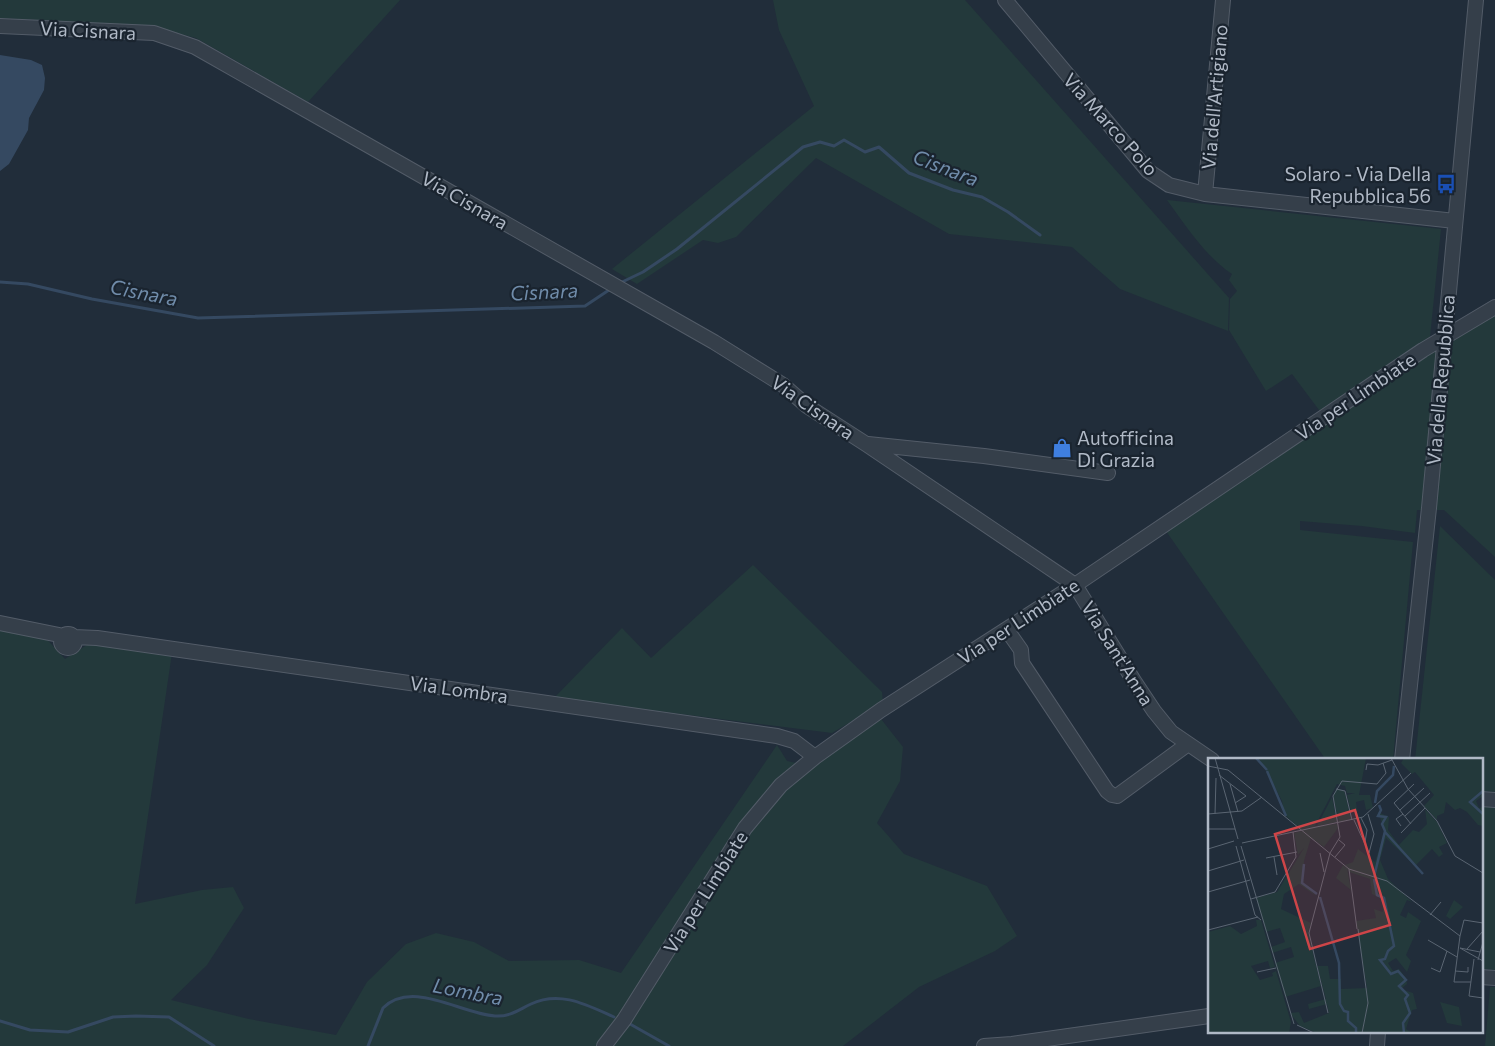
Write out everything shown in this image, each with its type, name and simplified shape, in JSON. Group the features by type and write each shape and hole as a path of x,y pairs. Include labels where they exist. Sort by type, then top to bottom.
{"street":[{"name":"Via Marco Polo","path":"1005,0 1148,171 1169,185 1205,194 1455,221"},
{"name":"Via dell'Artigiano","path":"1205,194 1223,0"},
{"name":"Via della Repubblica","path":"1402,758 1429,508 1476,0"},
{"name":"Via Cisnara","path":"0,26 154,33 196,46 714,342 783,385 807,406 897,465"},
{"name":"Via per Limbiate","path":"604,1046 624,1020 745,828 781,785 815,757 896,700 1075,585 1423,350 1495,307"},
{"path":"866,444 984,456 1108,473"},
{"name":"Via Sant'Anna","path":"897,465 1075,585 1154,711 1171,732 1209,758"},
{"name":"Via Lombra","path":"0,623 48,632 69,639 97,638 777,736 794,741 815,757"},
{"path":"1006,630 1021,650 1022,663 1107,791 1112,795 1117,796 1188,744"},
{"path":"1482,799 1495,800"},
{"path":"1482,977 1495,978"},
{"path":"984,1046 1077,1040 1208,1016"}],"green space":[{"path":"0,0 400,0 308,102 196,38 149,26 0,18"},
{"path":"773,0 965,0 1229,298 1228,331 1120,289 1072,247 949,234 816,158 736,237 718,243 703,240 637,284 612,269 814,106 779,30"},
{"path":"1167,200 1441,229 1430,337 1455,340 1495,314 1495,557 1444,510 1417,510 1415,533 1300,521 1300,530 1413,542 1393,758 1325,758 1166,531 1325,418 1292,374 1266,391 1229,330 1230,299 1237,291 1229,280 1232,274 1213,259"},
{"path":"1440,526 1495,580 1495,792 1482,791 1482,758 1415,758"},
{"path":"753,565 882,692 883,703 832,733 554,698 622,628 651,658"},
{"path":"0,629 41,633 65,659 93,641 172,653 135,904 202,890 233,887 244,908 207,965 171,1000 249,1019 336,1035 367,982 406,944 436,933 474,942 509,961 579,960 621,973 777,745 787,761 811,766 881,719 903,747 900,781 877,823 904,854 987,886 1017,936 995,951 919,987 843,1046 0,1046"},
{"path":"1482,805 1495,807 1495,970 1482,969"},
{"path":"1490,987 1495,987 1495,1046 1485,1046"}],"water":[{"path":"0,55 31,60 42,65 45,78 44,90 29,118 28,130 9,164 0,171"}],"waterway":[{"name":"Cisnara","path":"620,283 643,272 677,249 803,147 820,142 834,146 844,140 865,152 879,147 909,173 953,190 982,197 1008,212 1040,235"},
{"name":"Cisnara","path":"0,282 28,284 92,299 198,318 585,306 612,288"},
{"name":"Lombra","path":"368,1046 383,1008 395,1000 408,997 437,1000 482,1014 495,1016 510,1014 542,1000 552,998 563,999 584,1004 614,1017"},
{"name":"Lombra","path":"0,1021 30,1030 68,1032 113,1017 169,1017 214,1046"},
{"name":"Lombra","path":"630,1024 669,1046"}],"place":[{"name":"Solaro - Via Della Repubblica 56","path":"1446,184"},
{"name":"Autofficina Di Grazia","path":"1062,448"}]}
